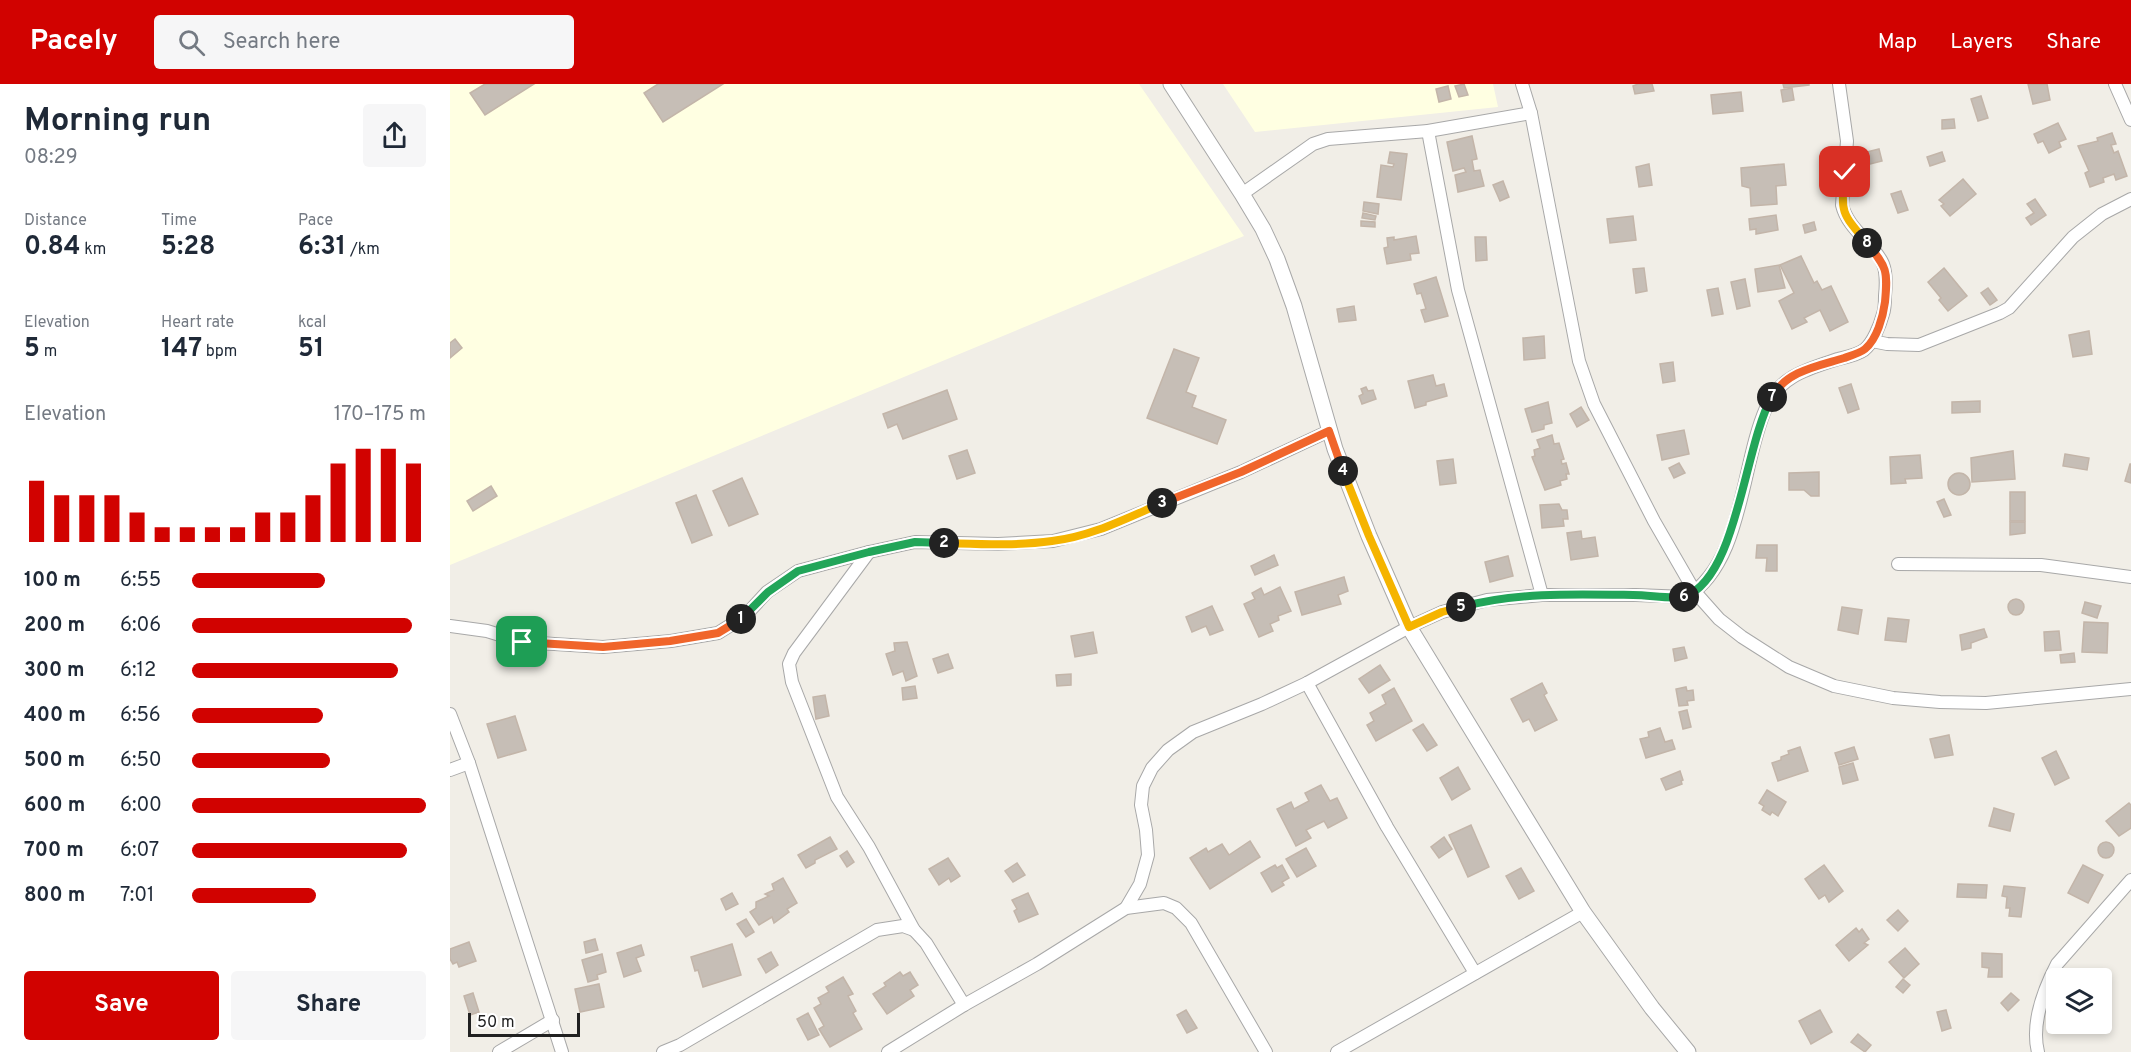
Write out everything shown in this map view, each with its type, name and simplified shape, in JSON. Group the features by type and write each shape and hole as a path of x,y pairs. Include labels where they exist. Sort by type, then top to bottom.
{"street":[{"path":"1171,84 1242,194 1263,229 1277,260 1294,306 1329,431 1369,536 1409,627 1583,912 1652,1008 1688,1052"},
{"path":"1522,84 1531,113 1579,361 1587,388 1654,521 1695,592 1719,619 1742,637 1789,667 1834,686 1893,698 1986,703 2131,689"},
{"path":"1126,908 1140,884 1148,855 1141,805 1143,786 1152,768 1168,750 1193,732 1262,704 1442,612 1487,600 1542,596 1636,595 1678,598 1695,592 1716,567 1731,534 1754,443 1766,407 1776,390 1800,371 1864,350 1872,341 1884,313 1885,272 1882,261 1854,229 1842,205 1847,141 1839,84"},
{"path":"2115,84 2131,120"},
{"path":"1242,194 1313,144 1328,139 1428,131 1531,113"},
{"path":"1428,131 1458,290 1542,596"},
{"path":"1872,341 1919,345 2010,308 2073,237 2102,214 2131,199"},
{"path":"450,626 487,632 522,642 603,647 670,641 718,633 745,616 768,592 798,571 915,542 998,544 1053,541 1101,529 1241,472 1329,431"},
{"path":"869,552 794,653 789,664 792,682 837,797 869,846 914,930 926,943 964,1005"},
{"path":"1898,564 2041,566 2131,577"},
{"path":"1306,682 1387,827 1475,973"},
{"path":"450,714 469,763 562,1052"},
{"path":"450,770 469,763"},
{"path":"2038,1052 2038,1017 2050,977 2057,964 2131,880"},
{"path":"888,1052 964,1005 1037,964 1126,908 1164,903 1176,908 1191,923 1266,1052"},
{"path":"1338,1052 1583,912"},
{"path":"663,1052 682,1049 877,930 903,926 914,930"},
{"path":"499,1052 553,1020"}],"shaded area":[{"path":"450,84 1139,84 1244,236 450,565"},
{"path":"1223,84 1493,84 1498,107 1255,132"}],"building":[{"path":"485,84 534,84 485,115 470,93"},
{"path":"658,84 723,84 663,122 644,93"},
{"path":"1464,84 1468,95 1459,97 1455,86"},
{"path":"1652,84 1654,91 1635,94 1633,86"},
{"path":"1783,84 1809,84 1809,85 1784,88"},
{"path":"2028,84 2047,84 2050,100 2033,104"},
{"path":"1448,86 1451,99 1439,102 1436,89"},
{"path":"1792,88 1794,100 1783,102 1781,90"},
{"path":"1741,92 1743,111 1713,114 1711,95"},
{"path":"1981,96 1988,118 1978,121 1971,99"},
{"path":"1954,119 1955,128 1942,129 1942,120"},
{"path":"2058,123 2066,139 2059,142 2061,147 2049,153 2043,141 2038,143 2034,134"},
{"path":"2112,133 2116,144 2111,145 2114,153 2118,151 2127,176 2116,180 2114,174 2103,178 2104,182 2090,187 2085,173 2089,171 2078,146 2098,141 2097,138"},
{"path":"1472,136 1477,159 1472,160 1474,171 1480,170 1484,186 1458,192 1455,175 1466,172 1464,168 1453,171 1447,142"},
{"path":"1879,149 1882,161 1858,167 1855,155"},
{"path":"1390,152 1407,154 1401,200 1377,197 1381,165 1393,167 1394,164 1388,163"},
{"path":"1942,152 1945,161 1930,166 1927,157"},
{"path":"1649,164 1652,185 1639,187 1636,167"},
{"path":"1784,164 1786,185 1776,186 1777,204 1751,206 1750,188 1742,186 1741,168"},
{"path":"1963,179 1976,194 1950,216 1941,206 1944,204 1939,200"},
{"path":"1503,181 1509,197 1500,201 1493,185"},
{"path":"1901,191 1908,210 1898,213 1891,194"},
{"path":"2035,199 2046,215 2031,225 2026,218 2034,213 2027,204"},
{"path":"1364,202 1379,204 1378,214 1363,211"},
{"path":"1363,213 1376,216 1375,220 1362,218"},
{"path":"1776,215 1778,230 1756,234 1756,229 1750,230 1749,219"},
{"path":"1633,216 1636,240 1610,243 1607,219"},
{"path":"1361,221 1375,222 1375,227 1361,226"},
{"path":"1814,222 1816,230 1805,233 1803,225"},
{"path":"1416,236 1419,253 1410,254 1411,260 1387,264 1384,248 1388,247 1387,238 1394,237 1394,240"},
{"path":"1475,237 1486,237 1487,260 1476,261"},
{"path":"1801,256 1814,283 1817,281 1822,290 1831,286 1848,322 1830,331 1820,310 1804,318 1807,322 1792,329 1779,301 1794,293 1780,265"},
{"path":"1779,265 1785,288 1758,292 1755,269"},
{"path":"1644,268 1647,291 1636,293 1633,269"},
{"path":"1944,268 1967,296 1948,311 1928,282"},
{"path":"1436,277 1448,316 1425,322 1421,310 1426,309 1421,293 1417,294 1414,284"},
{"path":"1745,279 1750,306 1737,309 1731,282"},
{"path":"1718,288 1723,314 1712,316 1707,290"},
{"path":"1988,288 1997,300 1990,305 1981,293"},
{"path":"1354,306 1356,320 1339,322 1337,309"},
{"path":"2089,331 2092,354 2073,357 2069,335"},
{"path":"1544,336 1545,358 1524,360 1523,338"},
{"path":"455,339 462,348 450,358 450,343"},
{"path":"1174,349 1199,358 1186,392 1196,396 1192,407 1226,420 1217,444 1147,418"},
{"path":"1673,362 1675,381 1663,383 1660,364"},
{"path":"1433,375 1436,386 1444,384 1447,396 1415,408 1408,381"},
{"path":"1851,384 1859,409 1848,413 1839,388"},
{"path":"1366,387 1368,391 1373,390 1376,399 1362,404 1359,396 1363,394 1361,389"},
{"path":"947,390 957,419 903,439 897,424 888,428 883,414"},
{"path":"1980,401 1980,412 1952,413 1952,402"},
{"path":"1548,402 1552,423 1544,425 1544,429 1532,432 1525,409"},
{"path":"1581,407 1589,420 1577,427 1570,414"},
{"path":"1684,430 1689,454 1662,460 1657,435"},
{"path":"1552,435 1554,444 1559,443 1564,459 1561,460 1562,464 1566,463 1569,474 1566,474 1567,479 1560,481 1561,485 1545,490 1532,457 1535,456 1534,450 1540,448 1537,440"},
{"path":"967,450 975,473 957,479 949,456"},
{"path":"2013,451 2015,479 1972,482 1971,458"},
{"path":"2065,454 2089,458 2087,470 2063,466"},
{"path":"1920,455 1922,478 1905,479 1906,483 1891,484 1890,457"},
{"path":"1453,459 1456,483 1440,485 1437,461"},
{"path":"1679,463 1685,473 1674,478 1669,468"},
{"path":"2131,464 2131,483 2125,481"},
{"path":"1819,472 1819,496 1811,496 1804,490 1789,490 1789,473"},
{"path":"1959,473 1969,480 1970,484 1963,494 1959,495 1949,488 1948,484 1955,474"},
{"path":"742,478 758,514 729,526 713,491"},
{"path":"491,486 497,496 473,511 467,501"},
{"path":"2010,492 2025,492 2025,521 2010,521"},
{"path":"696,495 712,535 692,543 676,503"},
{"path":"1944,499 1951,515 1944,517 1937,502"},
{"path":"1559,504 1562,510 1567,510 1568,519 1563,519 1564,526 1542,528 1540,505"},
{"path":"2010,522 2025,522 2025,533 2010,535"},
{"path":"1581,531 1582,539 1595,537 1598,556 1571,560 1567,533"},
{"path":"1757,545 1777,545 1777,571 1766,571 1767,558 1756,558"},
{"path":"1274,555 1278,565 1255,575 1251,566"},
{"path":"1508,556 1513,576 1490,582 1485,562"},
{"path":"1344,577 1348,591 1338,595 1341,604 1302,615 1295,592"},
{"path":"1280,587 1291,611 1278,616 1279,620 1270,624 1273,631 1259,637 1244,604 1255,599 1252,593 1261,588 1264,595"},
{"path":"2013,599 2019,599 2024,607 2022,613 2013,615 2008,610 2008,604"},
{"path":"2085,602 2101,606 2097,618 2082,613"},
{"path":"1212,606 1223,630 1210,635 1206,626 1192,632 1186,617"},
{"path":"1842,607 1862,610 1858,634 1838,630"},
{"path":"1888,618 1909,620 1906,642 1885,640"},
{"path":"2084,622 2108,623 2107,653 2082,652"},
{"path":"1984,629 1987,637 1971,643 1971,648 1962,650 1960,635"},
{"path":"2059,631 2061,650 2045,651 2044,632"},
{"path":"1093,632 1097,653 1075,657 1071,636"},
{"path":"907,642 917,676 906,681 903,671 893,675 886,654 895,651 894,643"},
{"path":"1684,647 1687,658 1675,661 1673,649"},
{"path":"2074,653 2075,662 2061,663 2060,655"},
{"path":"948,654 953,668 938,673 933,659"},
{"path":"1380,665 1390,680 1369,693 1359,679"},
{"path":"1071,674 1071,685 1057,686 1056,675"},
{"path":"1542,683 1547,693 1544,695 1557,720 1535,731 1529,719 1523,722 1511,699"},
{"path":"915,686 917,698 903,700 902,688"},
{"path":"1686,687 1687,691 1693,690 1694,700 1687,701 1688,705 1679,706 1676,689"},
{"path":"1394,688 1412,721 1376,741 1367,725 1374,721 1370,713 1386,704 1382,695"},
{"path":"825,695 829,716 816,719 813,697"},
{"path":"1687,710 1691,727 1683,729 1679,712"},
{"path":"515,716 526,750 498,758 487,724"},
{"path":"1423,724 1437,745 1427,751 1413,730"},
{"path":"1660,728 1665,742 1672,740 1675,749 1646,758 1640,739 1649,737 1648,732"},
{"path":"1949,735 1953,755 1935,758 1930,739"},
{"path":"1800,747 1808,771 1778,781 1772,763 1789,754 1788,751"},
{"path":"1854,747 1858,759 1839,765 1835,753"},
{"path":"2056,751 2069,778 2055,785 2042,758"},
{"path":"1853,763 1858,780 1843,784 1839,767"},
{"path":"1458,767 1470,789 1452,800 1440,778"},
{"path":"1680,771 1682,784 1666,790 1661,779"},
{"path":"1321,785 1330,801 1337,798 1347,818 1328,828 1324,821 1306,830 1311,838 1296,846 1277,809 1291,802 1294,809 1309,801 1305,793"},
{"path":"1767,790 1786,802 1778,816 1772,812 1770,815 1762,810 1764,806 1759,803"},
{"path":"2129,803 2131,805 2131,828 2119,836 2106,821"},
{"path":"1994,808 2014,814 2010,831 1989,826"},
{"path":"1471,825 1489,867 1468,877 1449,835"},
{"path":"830,837 837,849 815,860 815,863 806,868 798,855"},
{"path":"1444,837 1452,849 1439,858 1431,847"},
{"path":"1250,841 1260,857 1210,889 1190,858 1206,848 1208,852 1222,844 1229,855"},
{"path":"2103,842 2109,842 2114,850 2112,856 2103,858 2098,853 2098,847"},
{"path":"1306,848 1316,866 1297,877 1286,859"},
{"path":"847,851 854,862 847,867 840,856"},
{"path":"948,858 960,876 951,882 949,878 939,885 929,869"},
{"path":"1017,863 1025,875 1013,882 1005,871"},
{"path":"1275,865 1277,868 1282,865 1289,878 1282,882 1284,885 1272,892 1261,873"},
{"path":"1824,865 1843,891 1829,902 1825,895 1819,899 1805,879"},
{"path":"2083,865 2103,875 2088,903 2068,893"},
{"path":"1521,868 1534,891 1519,899 1506,876"},
{"path":"783,878 797,903 787,909 789,912 774,923 772,917 759,925 750,912 756,908 756,902 769,896 765,894 774,890 772,884"},
{"path":"1958,884 1987,885 1986,898 1957,897"},
{"path":"2004,886 2025,888 2021,917 2009,916 2010,908 2006,908 2007,897 2002,896"},
{"path":"732,893 738,904 726,910 721,899"},
{"path":"1028,893 1038,914 1019,922 1014,911 1017,909 1012,900"},
{"path":"1898,910 1908,921 1898,931 1887,920"},
{"path":"746,919 754,932 746,937 737,924"},
{"path":"1856,928 1859,932 1862,929 1869,939 1864,943 1868,945 1849,961 1836,945"},
{"path":"595,939 598,950 586,953 584,942"},
{"path":"469,942 476,961 459,967 457,962 453,964 450,959 450,949"},
{"path":"732,944 741,975 703,987 691,957"},
{"path":"641,945 644,955 636,958 641,971 624,977 617,953"},
{"path":"1905,948 1919,964 1904,978 1889,962"},
{"path":"771,952 778,965 766,973 758,959"},
{"path":"1982,953 2002,954 2002,977 1988,977 1989,968 1982,967"},
{"path":"602,954 606,972 597,975 598,979 588,982 582,960"},
{"path":"900,972 903,976 910,972 918,985 910,990 914,996 887,1014 873,994 886,986 884,983"},
{"path":"843,977 853,994 848,996 856,1011 853,1013 862,1029 830,1047 819,1029 824,1026 814,1008 821,1004 818,998 829,992 826,987"},
{"path":"1903,979 1910,985 1903,993 1896,987"},
{"path":"599,984 604,1007 580,1012 575,989"},
{"path":"473,993 479,1012 470,1015 464,996"},
{"path":"2011,993 2019,1000 2008,1011 2001,1003"},
{"path":"1186,1010 1197,1028 1187,1033 1177,1015"},
{"path":"1820,1010 1832,1032 1811,1044 1799,1021"},
{"path":"1946,1010 1951,1028 1942,1031 1937,1012"},
{"path":"808,1013 819,1035 808,1040 797,1019"},
{"path":"1858,1034 1871,1045 1865,1052 1851,1042"}],"route":[{"path":"522,642 603,647 670,641 718,633 745,616 768,592 798,571 915,542 998,544 1053,541 1101,529 1241,472 1329,431 1369,536 1409,627 1442,612 1487,600 1542,596 1686,597 1695,592 1716,567 1731,534 1754,443 1766,407 1776,390 1800,371 1864,350 1872,341 1884,313 1886,284 1884,267 1882,261 1854,229 1844,213 1842,205 1845,172"}]}
